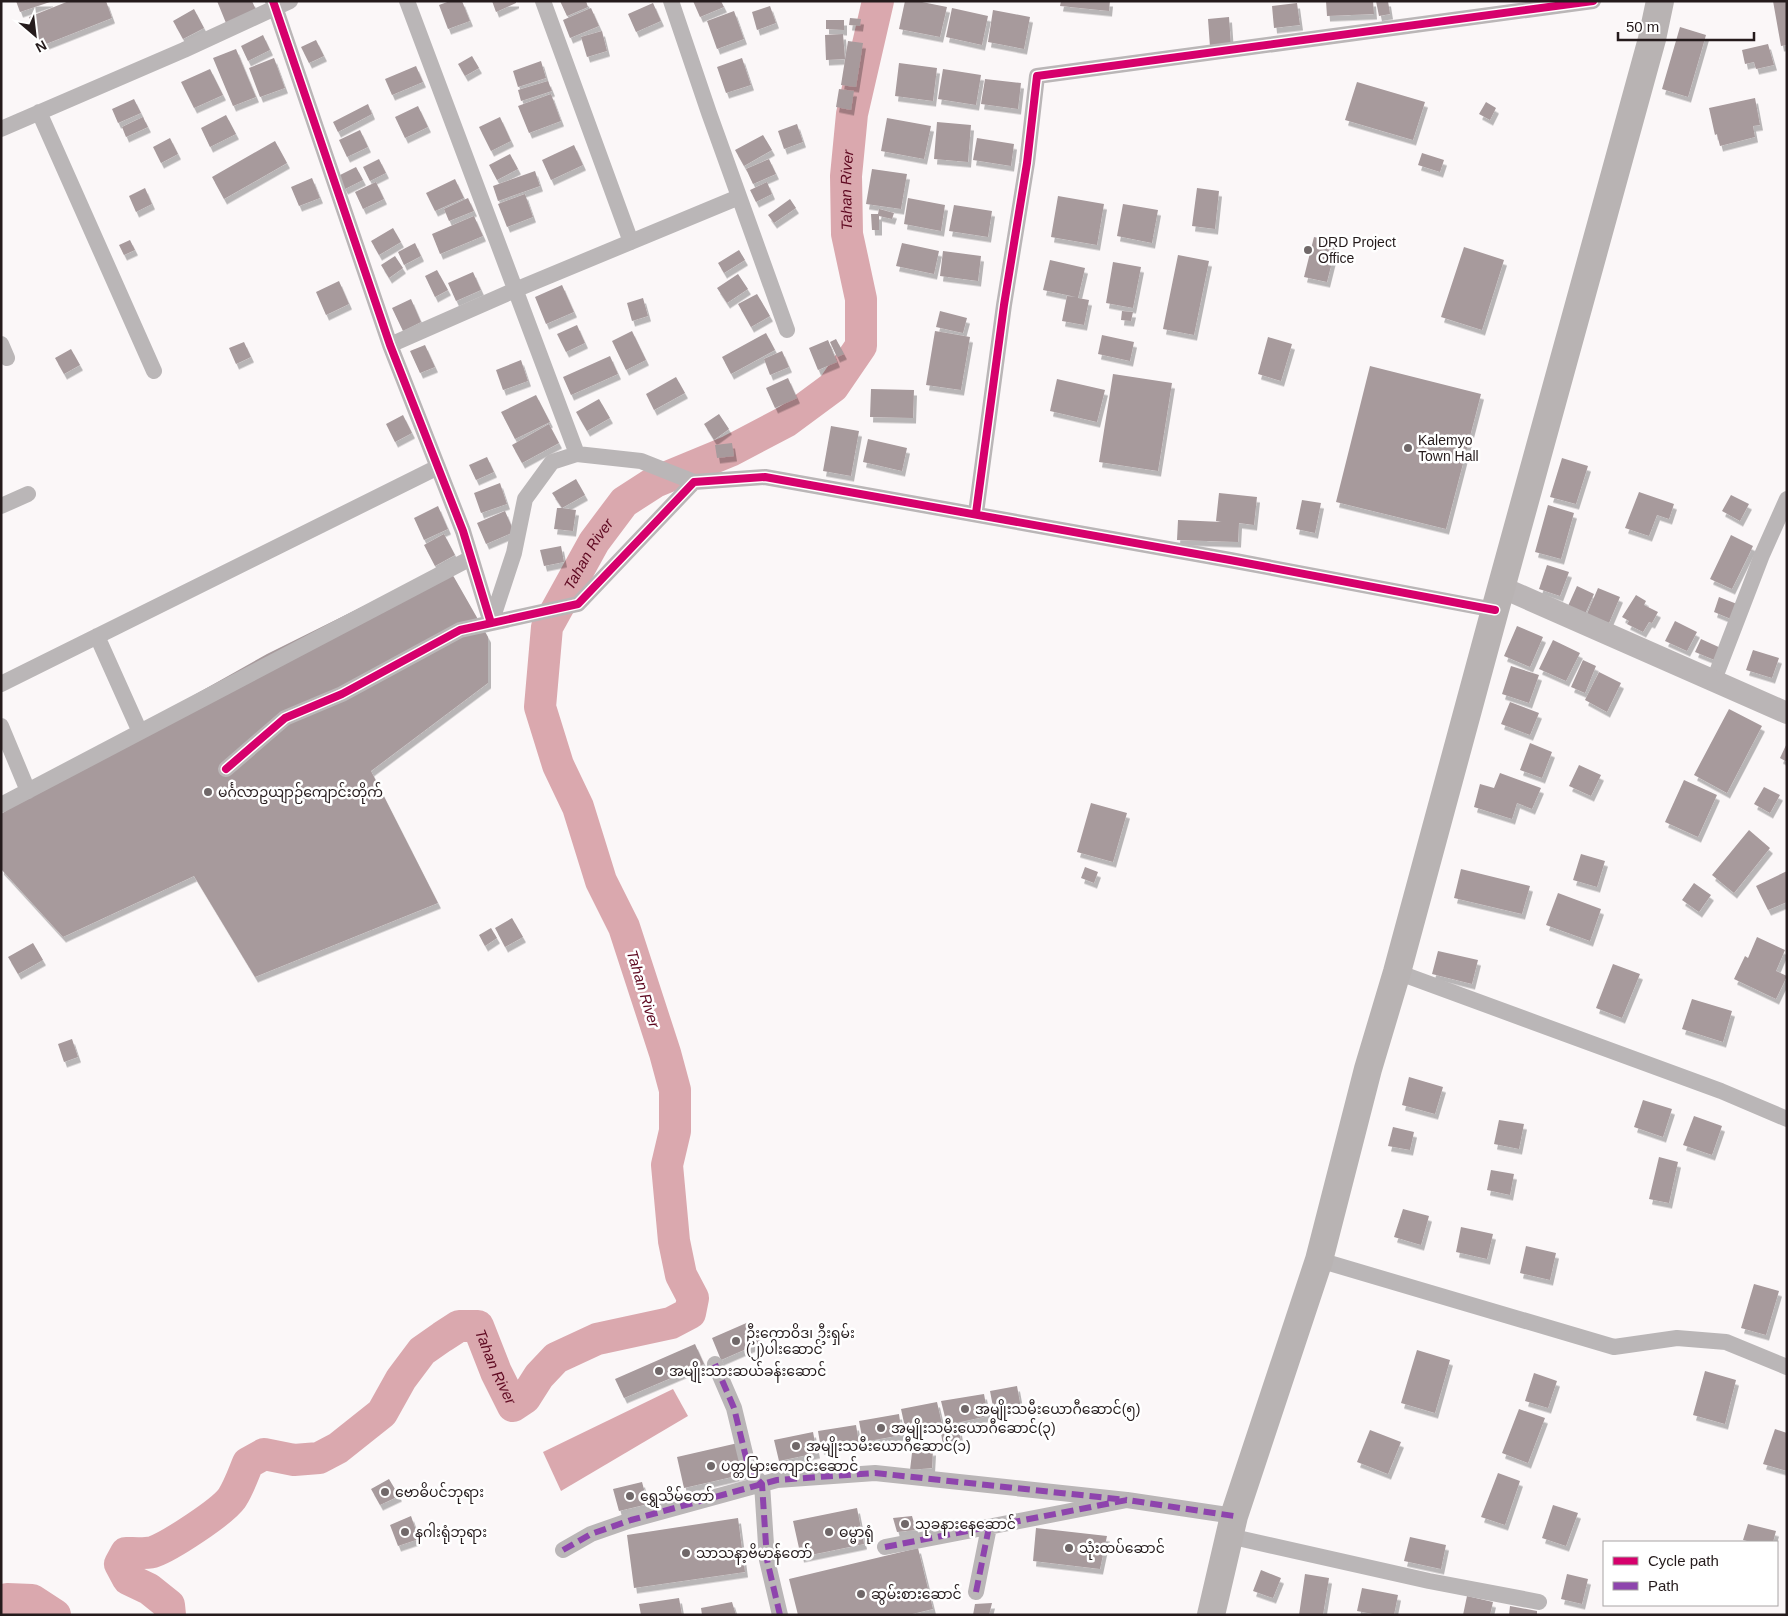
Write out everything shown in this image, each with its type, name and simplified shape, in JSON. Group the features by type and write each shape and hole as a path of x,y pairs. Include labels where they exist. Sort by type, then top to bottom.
{"highway":[{"path":"1211,1615 1232,1526 1319,1260 1368,1069 1398,972 1652,39 1660,1"}],"street":[{"path":"407,1 577,454"},
{"path":"543,1 631,242"},
{"path":"671,1 787,330"},
{"path":"976,513 1004,305 1027,163 1037,76 1593,1"},
{"path":"1,129 184,50 280,3 390,345 464,530 491,623"},
{"path":"39,112 154,370"},
{"path":"390,345 515,290 739,197"},
{"path":"491,623 514,553 525,499 552,462 577,454 641,461 694,482 765,477 1498,599 1714,680 1787,713"},
{"path":"1,684 438,467"},
{"path":"226,768 285,718 342,694 460,630 578,604 694,482"},
{"path":"1,506 28,494"},
{"path":"1714,680 1762,555 1787,499"},
{"path":"1,805 472,558"},
{"path":"97,636 140,732"},
{"path":"1,726 28,791"},
{"path":"1398,972 1721,1091 1787,1119"},
{"path":"1319,1260 1614,1346 1677,1338 1726,1342 1787,1367"},
{"path":"715,1364 734,1408 749,1470 762,1484 767,1560 780,1615"},
{"path":"563,1550 591,1534 631,1520 776,1480 875,1473 1127,1500 1232,1526 1429,1581 1539,1602"},
{"path":"885,1547 1127,1500"},
{"path":"976,1592 989,1527"}],"shaded area":[{"path":"673,1389 688,1416 561,1491 543,1452"}],"building":[{"path":"16,1 50,1 50,2 20,12"},
{"path":"69,1 106,1 112,18 41,46 29,17"},
{"path":"217,1 252,1 256,10 226,23"},
{"path":"450,1 462,1 470,21 448,29 439,5"},
{"path":"492,1 516,1 516,3 496,12"},
{"path":"560,1 586,1 588,7 567,16"},
{"path":"693,1 721,1 724,7 700,17"},
{"path":"905,1 917,1 947,7 940,37 899,29"},
{"path":"1061,1 1110,1 1109,11 1060,6"},
{"path":"1326,1 1373,1 1374,14 1327,16"},
{"path":"1376,1 1388,1 1390,14 1379,16"},
{"path":"1773,1 1787,1 1787,45 1781,46"},
{"path":"653,3 661,21 636,32 628,14"},
{"path":"1297,3 1300,25 1274,28 1272,6"},
{"path":"770,6 776,23 757,30 752,12"},
{"path":"591,8 599,26 570,38 563,20"},
{"path":"952,8 988,16 982,45 946,37"},
{"path":"194,9 204,28 183,39 173,21"},
{"path":"993,10 1030,17 1024,49 988,42"},
{"path":"734,11 744,39 717,49 707,21"},
{"path":"1229,17 1231,46 1210,47 1208,19"},
{"path":"850,18 861,19 860,26 849,25"},
{"path":"826,20 844,20 844,30 826,29"},
{"path":"1680,27 1706,35 1688,97 1662,89"},
{"path":"602,31 607,51 587,57 581,37"},
{"path":"843,34 845,59 826,60 825,35"},
{"path":"263,35 270,50 248,61 241,46"},
{"path":"316,40 324,56 309,63 301,47"},
{"path":"848,41 863,43 856,87 841,85"},
{"path":"1768,44 1774,65 1756,69 1754,62 1745,64 1742,50"},
{"path":"236,49 256,97 233,106 213,58"},
{"path":"472,56 479,68 465,76 458,64"},
{"path":"274,58 285,88 260,97 249,68"},
{"path":"742,58 751,85 726,93 717,67"},
{"path":"541,61 546,78 518,87 513,71"},
{"path":"899,63 937,68 933,101 895,96"},
{"path":"416,66 423,82 392,95 385,79"},
{"path":"210,69 223,95 194,108 181,82"},
{"path":"943,69 981,75 976,105 938,99"},
{"path":"985,79 1021,83 1018,109 981,104"},
{"path":"548,81 552,91 521,101 518,90"},
{"path":"1357,82 1425,102 1413,140 1345,120"},
{"path":"839,89 854,91 851,110 836,107"},
{"path":"551,94 561,121 529,133 518,106"},
{"path":"1755,98 1760,125 1753,126 1755,137 1720,146 1717,134 1715,135 1709,108"},
{"path":"134,99 141,113 118,123 112,109"},
{"path":"1486,102 1496,108 1490,120 1479,114"},
{"path":"368,104 372,114 338,132 333,122"},
{"path":"418,106 428,127 405,138 395,117"},
{"path":"226,115 236,134 210,147 201,128"},
{"path":"143,117 148,127 126,137 122,127"},
{"path":"500,117 511,141 491,151 479,127"},
{"path":"887,118 931,126 924,159 881,151"},
{"path":"937,122 971,125 968,162 934,159"},
{"path":"797,124 803,142 784,149 778,131"},
{"path":"360,130 368,147 347,157 339,140"},
{"path":"763,135 772,150 744,166 735,150"},
{"path":"170,138 178,154 161,163 153,147"},
{"path":"977,138 1014,144 1011,166 973,160"},
{"path":"275,141 287,163 224,199 212,177"},
{"path":"574,145 583,165 551,180 542,160"},
{"path":"1422,153 1444,160 1440,172 1418,165"},
{"path":"510,154 518,169 497,180 489,165"},
{"path":"379,159 386,173 370,181 363,167"},
{"path":"769,159 776,174 753,184 746,169"},
{"path":"356,167 363,180 345,189 338,176"},
{"path":"872,169 907,174 901,209 866,204"},
{"path":"535,171 540,186 498,201 493,186"},
{"path":"312,178 320,198 299,206 291,187"},
{"path":"455,179 464,198 435,211 426,193"},
{"path":"376,182 384,199 363,209 355,192"},
{"path":"767,182 772,194 756,202 750,190"},
{"path":"145,188 152,204 136,212 129,196"},
{"path":"1197,188 1219,191 1215,229 1192,226"},
{"path":"525,194 533,217 507,227 498,204"},
{"path":"1058,196 1104,204 1097,245 1051,237"},
{"path":"468,198 474,211 449,221 444,209"},
{"path":"908,198 945,205 941,231 904,224"},
{"path":"790,199 796,208 774,223 768,215"},
{"path":"1123,204 1158,210 1152,243 1117,236"},
{"path":"954,205 992,211 988,237 949,231"},
{"path":"879,209 894,213 892,219 879,216 879,230 872,230 871,214 878,214"},
{"path":"474,216 483,236 440,254 432,234"},
{"path":"393,228 401,242 379,255 371,241"},
{"path":"1314,237 1337,242 1327,282 1304,277"},
{"path":"130,240 135,250 124,255 119,245"},
{"path":"415,243 421,256 404,265 398,252"},
{"path":"902,243 939,251 934,274 896,266"},
{"path":"1464,247 1504,260 1482,330 1441,317"},
{"path":"739,250 745,260 724,273 718,263"},
{"path":"943,251 981,256 978,281 940,276"},
{"path":"1178,255 1209,261 1194,335 1163,329"},
{"path":"395,256 403,268 389,278 381,265"},
{"path":"1050,260 1085,268 1078,298 1089,300 1084,325 1062,321 1067,296 1076,297 1043,290"},
{"path":"1113,262 1141,267 1133,308 1106,303"},
{"path":"437,270 448,290 435,297 425,276"},
{"path":"473,272 481,290 456,301 448,283"},
{"path":"738,274 748,289 727,303 717,288"},
{"path":"339,281 349,304 326,315 316,292"},
{"path":"562,285 574,312 546,324 535,297"},
{"path":"757,294 770,316 751,327 738,304"},
{"path":"643,298 648,316 632,321 627,303"},
{"path":"411,299 421,322 403,331 392,308"},
{"path":"940,311 967,318 963,333 936,327"},
{"path":"1122,311 1133,312 1131,321 1121,320"},
{"path":"577,325 585,343 566,352 557,334"},
{"path":"632,331 646,360 626,370 612,341"},
{"path":"935,331 970,337 961,390 926,385"},
{"path":"766,333 775,350 731,374 722,357"},
{"path":"1102,335 1134,342 1130,361 1098,354"},
{"path":"1268,337 1292,344 1281,381 1258,374"},
{"path":"836,339 844,354 837,357 830,342"},
{"path":"828,340 837,362 818,370 809,348"},
{"path":"244,342 251,357 236,364 229,348"},
{"path":"425,345 435,367 420,373 410,351"},
{"path":"71,349 80,365 64,374 55,358"},
{"path":"782,351 789,367 770,375 764,359"},
{"path":"610,356 618,374 571,395 563,377"},
{"path":"521,360 528,381 503,390 496,370"},
{"name":"Kalemyo Town Hall","path":"1370,366 1481,394 1446,529 1336,502"},
{"path":"1113,374 1172,383 1158,471 1099,462"},
{"path":"676,377 685,393 654,410 646,394"},
{"path":"788,378 797,398 775,408 766,388"},
{"path":"1057,379 1105,390 1097,422 1050,411"},
{"path":"871,389 914,390 913,418 870,417"},
{"path":"536,395 550,422 515,439 501,412"},
{"path":"599,399 610,418 587,431 576,412"},
{"path":"719,414 729,429 714,440 704,424"},
{"path":"403,415 412,433 395,442 386,424"},
{"path":"549,424 559,443 522,463 512,445"},
{"path":"831,426 859,431 851,476 823,471"},
{"path":"868,439 907,448 902,471 863,462"},
{"path":"732,443 734,456 717,458 715,445"},
{"path":"487,457 494,472 476,480 469,465"},
{"path":"1562,458 1588,466 1576,504 1550,497"},
{"path":"576,479 585,495 562,508 552,493"},
{"path":"500,483 507,504 481,513 474,493"},
{"path":"1639,492 1674,504 1669,519 1657,515 1649,536 1625,528"},
{"path":"1219,493 1257,497 1254,525 1239,523 1238,542 1177,540 1178,520 1222,522 1216,521"},
{"path":"1731,495 1749,504 1740,521 1722,511"},
{"path":"1302,500 1321,503 1315,533 1296,529"},
{"path":"1548,505 1574,513 1561,559 1535,552"},
{"path":"438,506 448,529 424,540 414,518"},
{"path":"557,508 576,510 573,531 554,529"},
{"path":"505,511 514,532 486,544 477,523"},
{"path":"444,534 455,555 435,566 424,545"},
{"path":"1731,535 1753,546 1732,589 1710,579"},
{"path":"561,546 564,562 544,566 540,550"},
{"path":"1547,565 1569,572 1560,596 1539,589"},
{"name":"မင်္ဂလာဥယျာဉ်ကျောင်းတိုက်","path":"451,572 488,637 488,683 371,771 438,903 255,977 194,876 63,937 1,869 1,814 125,734 267,654 406,585"},
{"path":"1577,586 1594,594 1585,614 1568,606"},
{"path":"1598,588 1620,597 1609,623 1587,614"},
{"path":"1636,595 1646,601 1644,605 1658,612 1652,623 1649,622 1643,632 1627,624 1629,621 1622,617"},
{"path":"1719,597 1737,604 1731,619 1714,612"},
{"path":"1675,621 1697,632 1687,651 1665,641"},
{"path":"1517,626 1543,637 1530,667 1504,656"},
{"path":"1701,639 1723,649 1717,661 1695,652"},
{"path":"1553,640 1580,653 1566,681 1539,669"},
{"path":"1753,650 1779,658 1772,678 1746,670"},
{"path":"1583,660 1596,666 1585,693 1571,687"},
{"path":"1511,666 1539,675 1529,703 1502,694"},
{"path":"1599,672 1621,683 1607,712 1585,700"},
{"path":"1510,702 1539,713 1530,735 1501,724"},
{"path":"1729,709 1762,726 1727,793 1694,775"},
{"path":"1530,743 1552,752 1542,778 1520,770"},
{"path":"1787,743 1787,762 1780,758"},
{"path":"1579,765 1601,775 1591,796 1569,786"},
{"path":"1500,773 1541,788 1532,809 1517,803 1512,819 1474,807 1480,784 1494,788"},
{"path":"1684,780 1717,795 1698,837 1665,822"},
{"path":"1764,787 1780,795 1770,813 1754,804"},
{"path":"1091,803 1127,813 1113,862 1077,852"},
{"path":"1749,830 1770,848 1734,893 1712,875"},
{"path":"1581,854 1605,861 1597,887 1573,880"},
{"path":"1085,867 1098,872 1094,883 1081,878"},
{"path":"1461,869 1530,886 1522,914 1454,898"},
{"path":"1787,871 1787,902 1768,910 1756,886"},
{"path":"1694,883 1711,895 1699,912 1682,900"},
{"path":"1558,893 1601,909 1590,941 1546,925"},
{"path":"512,918 523,937 505,947 495,928"},
{"path":"491,928 497,938 485,946 479,935"},
{"path":"1757,937 1785,950 1776,971 1787,976 1776,999 1734,979 1745,956 1748,958"},
{"path":"33,943 43,960 18,974 8,957"},
{"path":"1438,951 1478,960 1472,984 1432,974"},
{"path":"1613,964 1640,974 1622,1018 1596,1008"},
{"path":"1692,999 1732,1011 1723,1042 1682,1029"},
{"path":"72,1039 78,1057 64,1062 58,1044"},
{"path":"1409,1077 1443,1087 1435,1114 1402,1105"},
{"path":"1643,1100 1672,1109 1663,1137 1634,1127"},
{"path":"1694,1116 1722,1126 1712,1155 1683,1145"},
{"path":"1499,1120 1524,1124 1519,1149 1494,1144"},
{"path":"1393,1127 1414,1132 1410,1150 1388,1146"},
{"path":"1659,1157 1678,1162 1669,1203 1649,1199"},
{"path":"1491,1170 1514,1174 1510,1195 1487,1190"},
{"path":"1403,1209 1429,1216 1421,1245 1394,1237"},
{"path":"1461,1227 1493,1234 1487,1259 1456,1252"},
{"path":"1526,1246 1556,1253 1550,1280 1520,1273"},
{"path":"1754,1284 1779,1291 1766,1335 1741,1328"},
{"name":"ဦးကောဝိဒ၊ ဦးရှမ်း (၂)ပါးဆောင်","path":"751,1321 760,1343 721,1360 712,1338"},
{"name":"အမျိုးသားဆယ်ခန်းဆောင်","path":"695,1344 704,1364 624,1398 615,1379"},
{"path":"1417,1350 1450,1360 1435,1413 1401,1403"},
{"path":"1705,1371 1736,1380 1725,1424 1693,1415"},
{"path":"1534,1373 1557,1381 1548,1408 1525,1401"},
{"path":"1017,1386 1021,1408 994,1412 990,1391"},
{"name":"အမျိုးသမီးယောဂီဆောင်(၅)","path":"984,1394 988,1416 947,1425 941,1401"},
{"path":"937,1402 942,1424 906,1432 901,1409"},
{"path":"1519,1409 1545,1418 1528,1463 1502,1453"},
{"name":"အမျိုးသမီးယောဂီဆောင်(၃)","path":"899,1414 902,1435 863,1442 859,1421"},
{"path":"856,1425 859,1443 821,1449 818,1431"},
{"path":"1775,1429 1787,1433 1787,1471 1763,1464"},
{"path":"959,1430 961,1443 943,1446 941,1433"},
{"path":"1370,1430 1401,1442 1388,1474 1357,1462"},
{"name":"အမျိုးသမီးယောဂီဆောင်(၁)","path":"813,1432 817,1453 779,1461 774,1440"},
{"name":"ပတ္တမြားကျောင်းဆောင်","path":"738,1443 745,1474 684,1488 677,1457"},
{"path":"933,1450 932,1468 910,1470 912,1453"},
{"path":"1498,1473 1520,1481 1505,1525 1481,1517"},
{"name":"ဗောဓိပင်ဘုရား","path":"389,1479 399,1496 380,1505 371,1489"},
{"name":"ရွှေသိမ်တော်","path":"642,1482 648,1504 619,1511 613,1489"},
{"path":"1553,1505 1578,1513 1566,1546 1542,1538"},
{"name":"ဓမ္မာရုံ","path":"857,1508 864,1544 801,1557 793,1521"},
{"name":"နဂါးရုံဘုရား","path":"411,1516 419,1539 398,1546 390,1525"},
{"name":"သုခနားနေဆောင်","path":"912,1516 916,1530 897,1532 893,1518"},
{"name":"သာသနာ့ဗိမာန်တော်","path":"738,1518 745,1572 634,1588 627,1535"},
{"path":"1748,1524 1776,1531 1773,1541 1743,1540"},
{"name":"သုံးထပ်ဆောင်","path":"1036,1528 1107,1536 1100,1569 1033,1561"},
{"path":"1410,1537 1446,1545 1441,1569 1404,1561"},
{"name":"ဆွမ်းစားဆောင်","path":"918,1548 933,1609 908,1615 798,1615 789,1579"},
{"path":"1261,1570 1281,1578 1273,1598 1253,1591"},
{"path":"1305,1574 1329,1578 1323,1615 1299,1615"},
{"path":"1567,1574 1588,1579 1582,1604 1561,1599"},
{"path":"1362,1588 1398,1595 1394,1615 1378,1615 1357,1611"},
{"path":"1467,1596 1493,1602 1490,1615 1463,1615"},
{"path":"679,1598 682,1615 641,1615 639,1604"},
{"path":"732,1602 736,1615 702,1615 701,1608"},
{"path":"992,1603 989,1615 973,1615 975,1604"},
{"path":"1510,1606 1537,1611 1537,1615 1509,1615"}],"waterway":[{"name":"Tahan River","path":"170,1615 169,1605 149,1589 128,1579 120,1564 126,1553 153,1552 161,1549 207,1520 232,1498 248,1463 264,1454 294,1460 319,1458 338,1448 382,1413 401,1379 422,1351 459,1326 478,1326 496,1372 513,1406 525,1398 539,1376 556,1358 597,1339 671,1323 690,1313 693,1298 681,1275 674,1241 667,1165 675,1131 675,1090 665,1053 624,927 601,881 578,807 558,765 540,707 547,627 594,542 624,502 655,482 730,451 787,421 833,387 861,346 861,299 847,234 846,176 852,114 878,1"},
{"name":"Tahan River","path":"1,1604 7,1599 32,1600 55,1615"}],"marked path":[{"path":"715,1364 734,1408 749,1470 762,1484 767,1560 780,1615"},
{"path":"563,1550 591,1534 631,1520 777,1480 875,1473 1127,1500"},
{"path":"885,1547 1127,1500 1234,1516"},
{"path":"976,1592 989,1527"}],"cycle path":[{"path":"273,1 390,345 463,531 491,623"},
{"path":"976,513 1004,305 1027,163 1037,76 1593,1"},
{"path":"226,769 285,718 342,694 460,630 578,604 694,482 765,477 1230,560 1495,610"}],"place":[{"name":"DRD Project Office","path":"1308,250"},
{"name":"Kalemyo Town Hall","path":"1408,448"},
{"name":"မင်္ဂလာဥယျာဉ်ကျောင်းတိုက်","path":"208,792"},
{"name":"ဦးကောဝိဒ၊ ဦးရှမ်း (၂)ပါးဆောင်","path":"736,1341"},
{"name":"အမျိုးသားဆယ်ခန်းဆောင်","path":"659,1371"},
{"name":"အမျိုးသမီးယောဂီဆောင်(၅)","path":"965,1409"},
{"name":"အမျိုးသမီးယောဂီဆောင်(၃)","path":"881,1428"},
{"name":"အမျိုးသမီးယောဂီဆောင်(၁)","path":"796,1446"},
{"name":"ပတ္တမြားကျောင်းဆောင်","path":"711,1466"},
{"name":"ဗောဓိပင်ဘုရား","path":"385,1492"},
{"name":"ရွှေသိမ်တော်","path":"630,1496"},
{"name":"သုခနားနေဆောင်","path":"905,1524"},
{"name":"နဂါးရုံဘုရား","path":"405,1532"},
{"name":"ဓမ္မာရုံ","path":"829,1532"},
{"name":"သုံးထပ်ဆောင်","path":"1069,1548"},
{"name":"သာသနာ့ဗိမာန်တော်","path":"686,1553"},
{"name":"ဆွမ်းစားဆောင်","path":"861,1594"}]}
